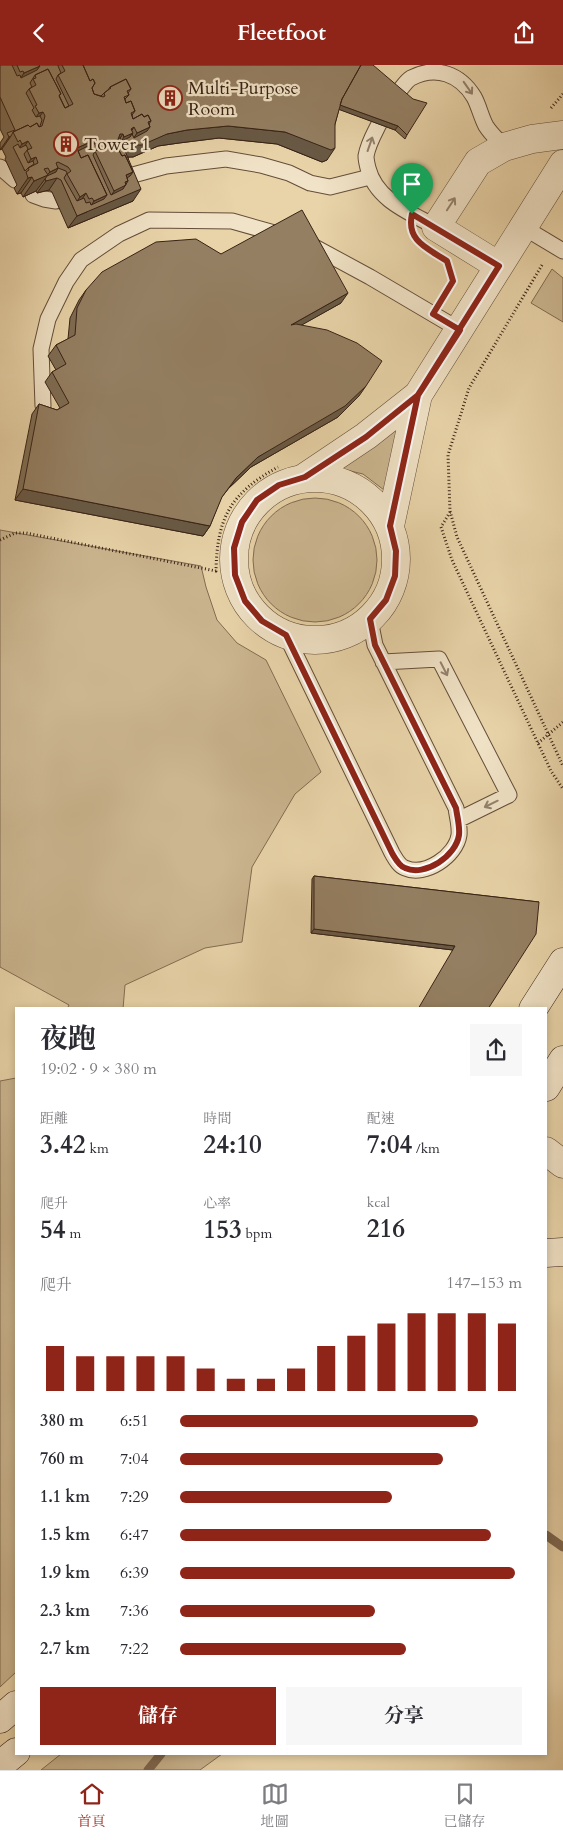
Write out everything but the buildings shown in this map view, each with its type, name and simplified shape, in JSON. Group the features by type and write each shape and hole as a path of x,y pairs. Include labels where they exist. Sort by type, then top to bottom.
{"street":[{"path":"499,266 436,227 478,162 504,147 532,139 563,135"},
{"path":"305,477 331,478 356,487 376,504 390,526 396,551 395,576 386,600 370,619 352,632 330,639 308,640 286,635 262,621 245,601 235,575 234,548 242,522 257,500 279,485 305,477 366,437 418,395 563,164"},
{"path":"390,526 418,395"},
{"path":"534,1007 563,962"},
{"path":"547,1085 563,1060"},
{"path":"547,1152 563,1164"},
{"path":"547,1253 563,1252"},
{"path":"0,1719 15,1706"},
{"path":"0,1765 15,1753"}],"lane":[{"path":"398,92 410,78 427,71 447,68 464,82 475,99 484,123 504,147"},
{"path":"379,124 369,143 366,159 370,177 381,194 399,207 436,227"},
{"path":"122,178 166,166 226,159 260,165 289,173 310,183 330,187 353,183 370,177"},
{"path":"0,167 15,180"},
{"path":"33,195 56,201"},
{"path":"43,406 41,349 48,319 66,282 81,260 118,233 149,220 232,221 302,241 370,277 460,330"},
{"path":"523,227 558,248"},
{"path":"286,635 397,862 405,868 426,869 438,864 449,855 459,836 456,808 375,645 370,619"},
{"path":"384,661 439,659 509,795 458,820"}],"path":[{"path":"545,114 563,94"},
{"path":"558,248 469,388 448,455 450,511 457,537 563,767"},
{"path":"433,314 453,281 447,261"},
{"path":"0,540 15,533 26,533 216,571 217,547 224,517 239,496 258,478 280,466"},
{"path":"450,511 441,527 452,560 551,771 563,789"},
{"path":"538,743 563,722"}],"shaded area":[{"path":"552,269 563,278 563,322 531,303"},
{"path":"397,429 384,490 363,474 342,469"},
{"path":"315,498 339,503 359,516 372,536 377,560 372,584 359,604 339,617 315,622 291,617 271,604 258,584 253,560 258,536 271,516 291,503"},
{"path":"0,530 201,566 217,620 237,643 266,660 321,772 295,794 252,867 242,942 205,948 125,985 123,1007 68,1007 69,1005 0,967"},
{"path":"15,1078 15,1673 0,1687 0,1081"},
{"path":"60,1755 221,1755 200,1770 41,1770"}],"waterway":[{"path":"547,1536 563,1547"},
{"path":"148,1770 160,1755"}],"place":[{"name":"Multi-Purpose Room","path":"170,98"},
{"name":"Tower 1","path":"66,144"}],"route":[{"path":"412,214 410,224 415,240 447,261 453,281 433,314 460,330 418,395 390,526 396,551 395,576 386,600 370,619 375,645 456,808 459,836 449,855 438,864 426,869 405,868 397,862 286,635 262,621 245,601 235,575 234,548 242,522 257,500 279,485 305,477 366,437 418,395 439,363 460,330 499,266 412,214"}]}
